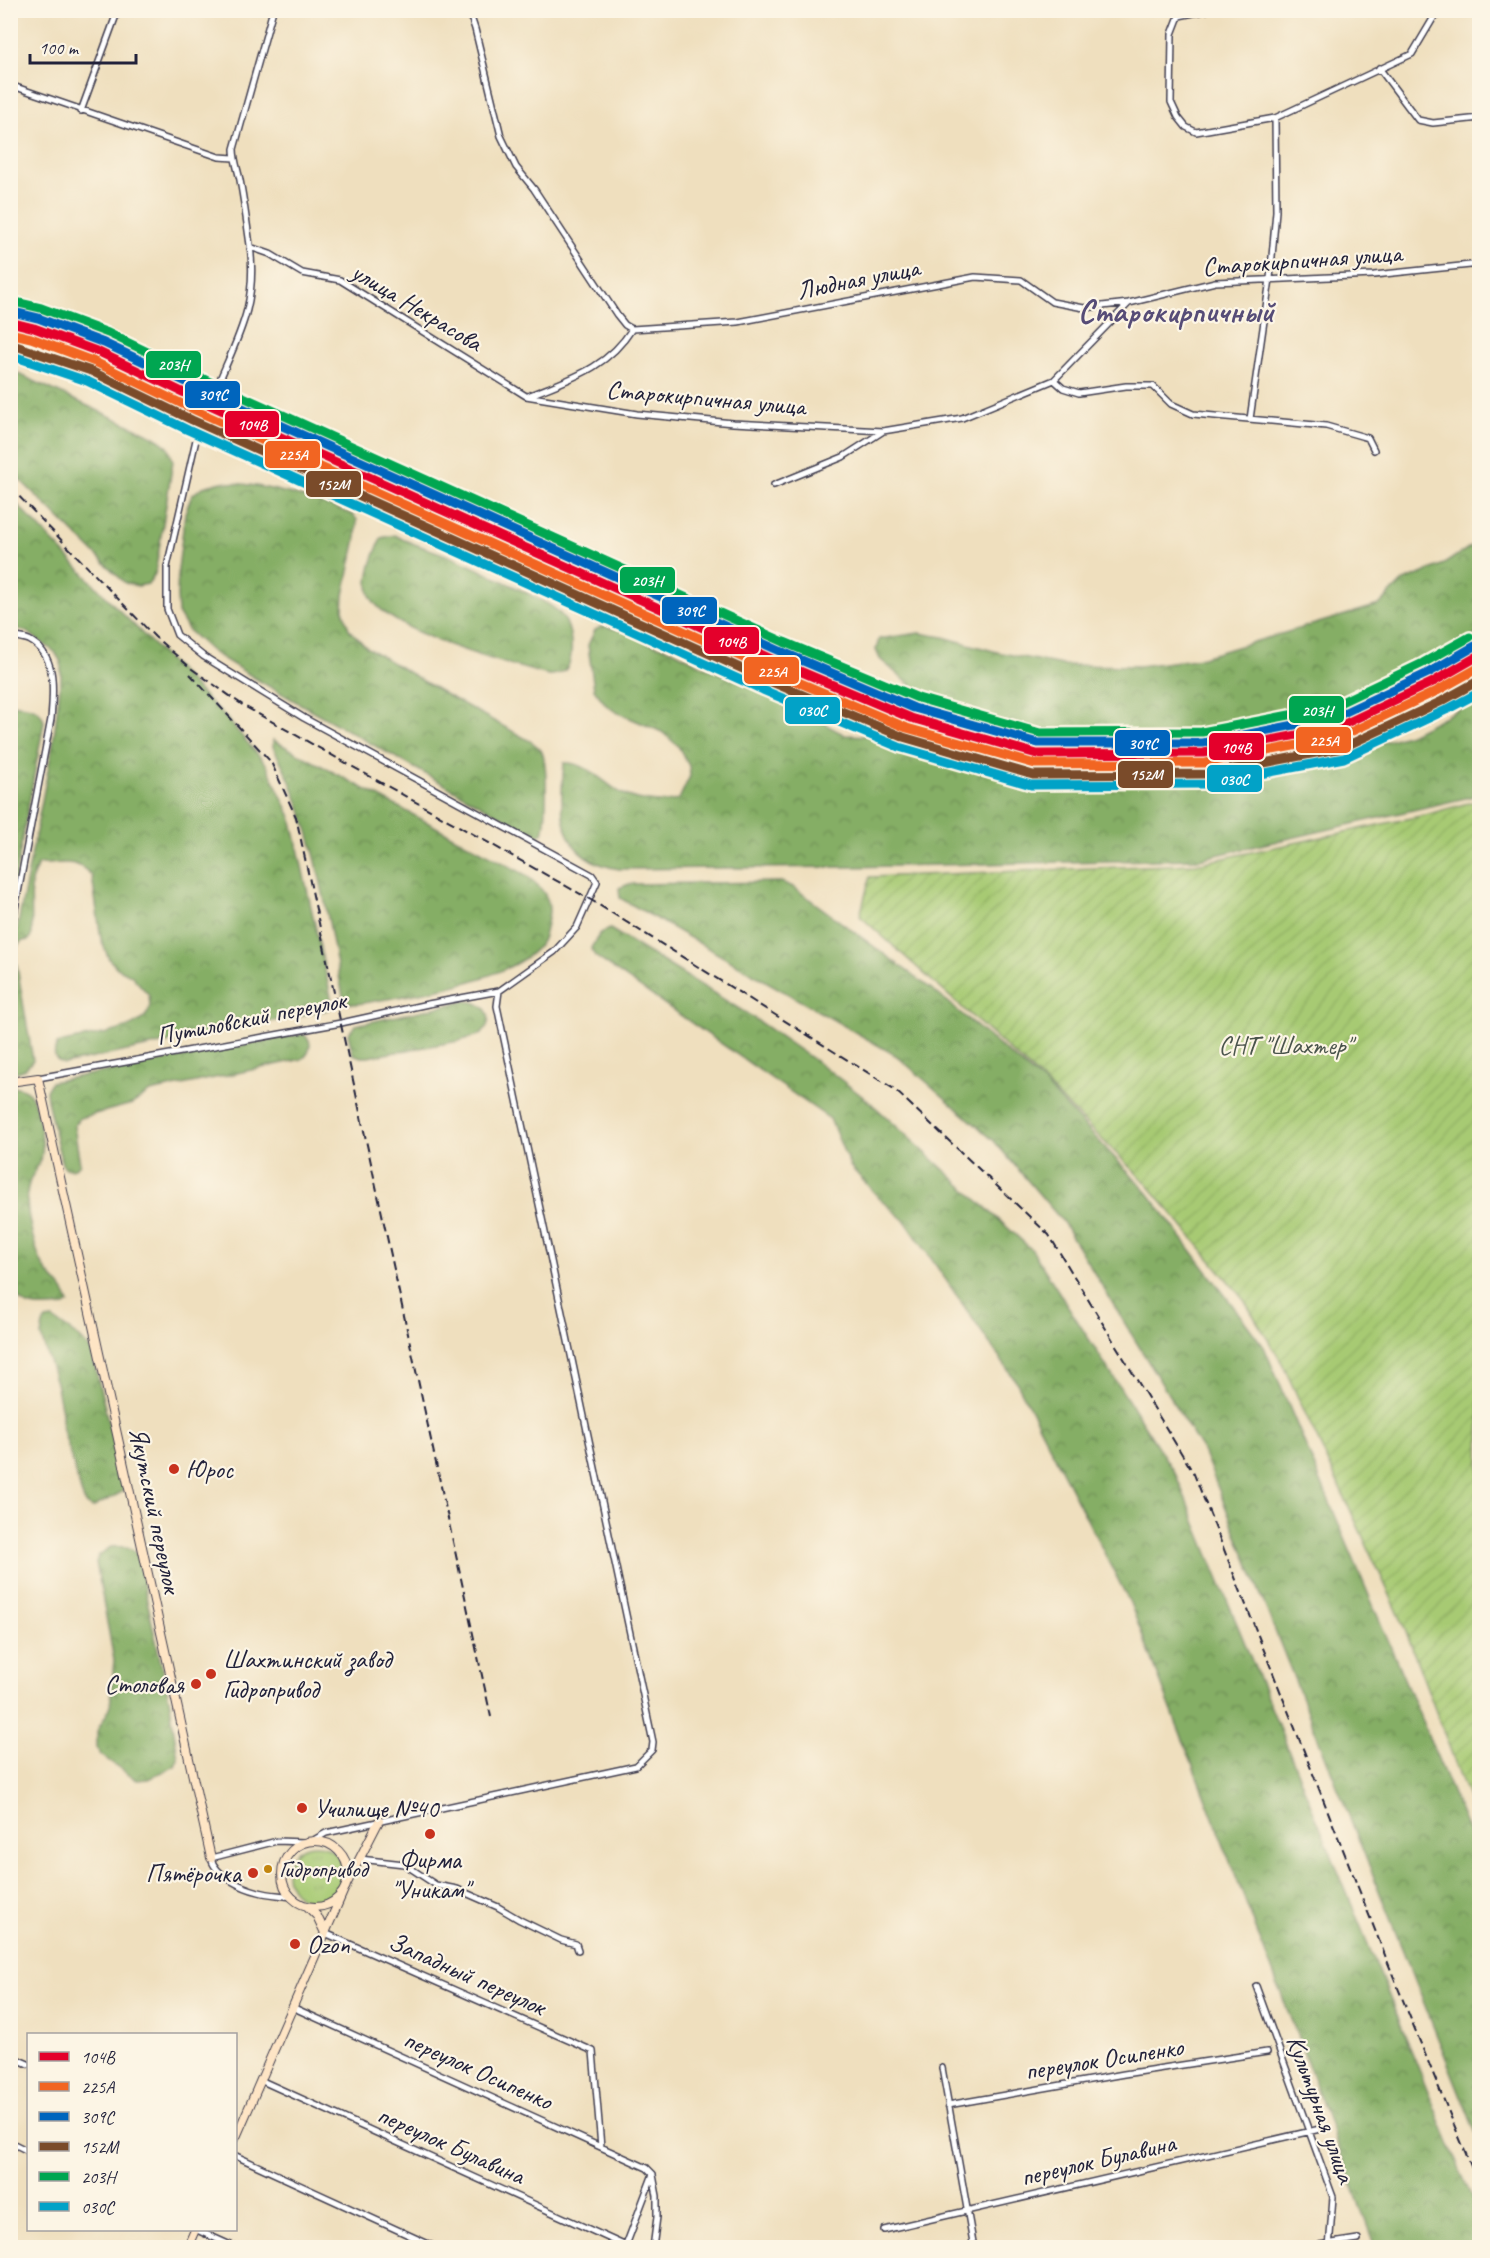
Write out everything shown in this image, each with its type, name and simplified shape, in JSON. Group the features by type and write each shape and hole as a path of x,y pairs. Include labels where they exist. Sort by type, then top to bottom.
{"main road":[{"name":"Путиловский переулок","path":"10,1082 38,1078"},
{"name":"Якутский переулок","path":"38,1078 211,1858"},
{"path":"237,2135 346,1885 379,1821"},
{"path":"306,1905 323,1906 330,1903 337,1898 346,1885 348,1868 341,1853 328,1843 308,1842 290,1852 283,1866 284,1883 292,1897 306,1905 317,1916 325,1933"},
{"path":"187,2247 195,2231"}],"street":[{"path":"81,111 118,10"},
{"path":"213,396 249,309 252,276 250,247 234,158 235,140 273,10"},
{"path":"464,10 472,20 475,29 501,136 516,167 534,189 616,315 632,329 622,344 603,362 526,396"},
{"path":"1208,10 1179,16 1172,34 1171,102 1186,127 1196,132 1275,118 1412,54 1434,17 1454,10"},
{"path":"1379,68 1418,120 1433,123 1479,118"},
{"path":"10,85 219,157 234,158"},
{"path":"1250,419 1270,279 1276,211 1275,118"},
{"name":"улица Некрасова","path":"250,247 270,254 302,273 340,280 526,396"},
{"name":"Старокирпичная улица","path":"1084,308 1129,303 1215,282 1374,274 1479,264"},
{"name":"Людная улица","path":"632,329 738,322 975,277 1021,280 1052,302 1084,308"},
{"name":"Старокирпичная улица","path":"526,396 637,414 733,423 884,431 962,418 1054,380 1129,303"},
{"path":"1054,380 1063,388 1078,393 1126,386 1153,386 1171,404 1193,414 1326,426 1368,438 1374,450"},
{"path":"203,418 198,431 167,567 167,609 177,635 203,656 304,718 592,875 597,882 577,927 554,952 499,991 497,1006 653,1742 652,1750 636,1767 326,1833 308,1842 288,1840 211,1858 212,1865 220,1873 249,1889 292,1897"},
{"name":"Старокирпичная улица","path":"774,485 843,457 884,431"},
{"path":"10,636 28,639 37,646 50,664 53,693 51,719 10,935"},
{"name":"Путиловский переулок","path":"38,1078 341,1023 499,991"},
{"path":"360,1859 404,1864 436,1885 457,1889 498,1907 561,1940 576,1944 578,1950"},
{"name":"Западный переулок","path":"325,1933 593,2051 601,2147"},
{"name":"Культурная улица","path":"1256,1986 1333,2197 1329,2245"},
{"name":"переулок Осипенко","path":"292,2007 647,2168 653,2174"},
{"name":"переулок Осипенко","path":"948,2105 1267,2052"},
{"path":"10,2056 27,2064"},
{"path":"942,2068 974,2247"},
{"name":"переулок Булавина","path":"260,2080 626,2246"},
{"name":"переулок Булавина","path":"884,2230 1320,2129"},
{"path":"10,2142 27,2150"},
{"path":"237,2156 437,2247"},
{"path":"626,2246 653,2174"},
{"path":"653,2174 657,2217 653,2247"},
{"path":"201,2231 237,2247"},
{"path":"1300,2247 1329,2245 1358,2239"}],"green space":[{"path":"10,370 155,437 168,447 173,461 155,574 148,584 138,586 125,583 11,471"},
{"path":"222,482 289,493 353,515 357,520 356,538 343,610 349,629 366,647 532,742 540,749 544,759 546,780 543,833 536,836 263,683 212,652 189,631 178,613 177,596 185,513 192,495 203,487"},
{"path":"10,497 229,721 266,764 291,817 331,997 332,1004 327,1010 60,1063 55,1056 57,1044 108,1033 134,1024 149,1010 149,995 131,975 117,968 109,959 101,939 92,876 73,864 38,864 31,881 32,934 29,940 22,941 17,946 15,955 33,1060 25,1069 11,1074 11,960 53,744 61,662 55,652 27,632 11,627"},
{"path":"395,535 465,563 533,596 558,611 569,629 571,642 570,659 565,670 558,674 548,675 477,655 420,633 396,620 378,606 369,592 369,571 381,538"},
{"path":"1479,541 1479,633 1350,708 1306,723 1137,738 1052,731 986,722 916,690 880,659 876,650 879,639 919,633 1062,665 1139,666 1196,659 1379,605 1402,582 1444,564"},
{"path":"603,626 631,633 646,642 674,651 703,666 812,712 828,726 845,735 875,736 974,761 1093,780 1139,784 1252,772 1351,752 1410,734 1479,699 1479,795 1199,859 851,867 619,869 599,864 584,856 573,845 563,817 564,763 572,763 587,769 625,795 652,802 679,799 690,776 689,766 678,746 662,732 616,712 606,705 594,689 588,645 595,630"},
{"path":"11,704 36,709 40,712 44,722 11,900"},
{"path":"273,740 524,874 541,889 548,900 549,915 542,941 529,955 485,977 429,991 357,1004 349,1003 343,996 325,900 310,837 288,776 273,747"},
{"name":"СНТ \"Шахтер\"","path":"1480,800 1479,1826 1401,1619 1282,1363 1244,1300 1148,1185 1037,1075 860,916 870,877 1196,864 1425,815"},
{"path":"781,882 793,887 933,990 1044,1083 1148,1193 1264,1347 1479,1856 1479,2141 1204,1453 1063,1222 994,1141 897,1056 620,898 619,888 629,884"},
{"path":"610,929 749,1015 827,1069 871,1103 1032,1250 1176,1475 1479,2216 1479,2247 1375,2247 1299,2040 1130,1603 1017,1383 906,1222 879,1198 850,1166 830,1119 595,956 591,948 600,933"},
{"path":"466,1001 479,1004 487,1012 488,1022 482,1034 459,1041 368,1057 353,1054 348,1034 356,1025"},
{"path":"302,1034 308,1039 310,1046 302,1059 150,1092 132,1104 80,1118 74,1126 80,1164 72,1169 65,1168 62,1164 47,1100 46,1091 51,1082"},
{"path":"11,1086 28,1092 37,1112 42,1154 27,1190 28,1214 38,1254 45,1269 67,1298 69,1303 65,1306 40,1307 26,1304 15,1294 11,1286"},
{"path":"53,1319 78,1336 91,1350 124,1487 122,1492 92,1508 85,1503 81,1492 62,1426 62,1412 56,1383 41,1336 43,1324 46,1320"},
{"path":"111,1547 129,1548 137,1555 170,1704 178,1759 175,1766 148,1779 137,1780 101,1755 97,1748 97,1731 110,1708 114,1660 96,1562 99,1555"},
{"path":"315,1845 330,1850 338,1858 343,1873 338,1888 330,1896 315,1901 300,1896 292,1888 287,1873 292,1858 300,1850"}],"tunnel":[{"path":"203,418 213,396"}],"railway":[{"path":"10,487 155,637 192,669 244,706 591,900 894,1089 1049,1235 1194,1474 1480,2188"},
{"path":"190,674 271,762 296,817 491,1717"}],"transit line":[{"name":"203Н","path":"15,302 41,308 108,333 210,382 784,642 918,698 1040,733 1202,732 1331,707 1423,663 1470,637"},
{"name":"309С","path":"13,312 38,318 104,343 205,391 780,651 914,708 1038,743 1203,743 1335,717 1428,673 1475,646"},
{"name":"104В","path":"10,322 34,328 99,352 201,401 776,661 911,718 1037,754 1204,753 1338,727 1433,682 1480,655"},
{"name":"225А","path":"10,333 31,338 95,362 197,411 772,671 907,728 1035,764 1205,763 1340,737 1437,691 1480,667"},
{"name":"152М","path":"10,344 91,371 192,420 767,680 903,737 1033,775 1206,774 1342,748 1442,701 1480,680"},
{"name":"030C","path":"10,355 87,381 188,430 763,690 899,747 1031,785 1207,784 1344,758 1480,692"}],"place":[{"name":"Юрос","path":"174,1469"},
{"name":"Шахтинский завод Гидропривод","path":"211,1674"},
{"name":"Столовая","path":"196,1684"},
{"name":"Училище №40","path":"302,1808"},
{"name":"Фирма \"Уникам\"","path":"430,1834"},
{"name":"Гидропривод","path":"268,1869"},
{"name":"Пятёрочка","path":"253,1873"},
{"name":"Ozon","path":"295,1944"}],"district":[{"name":"Старокирпичный","path":"1176,311"}]}
